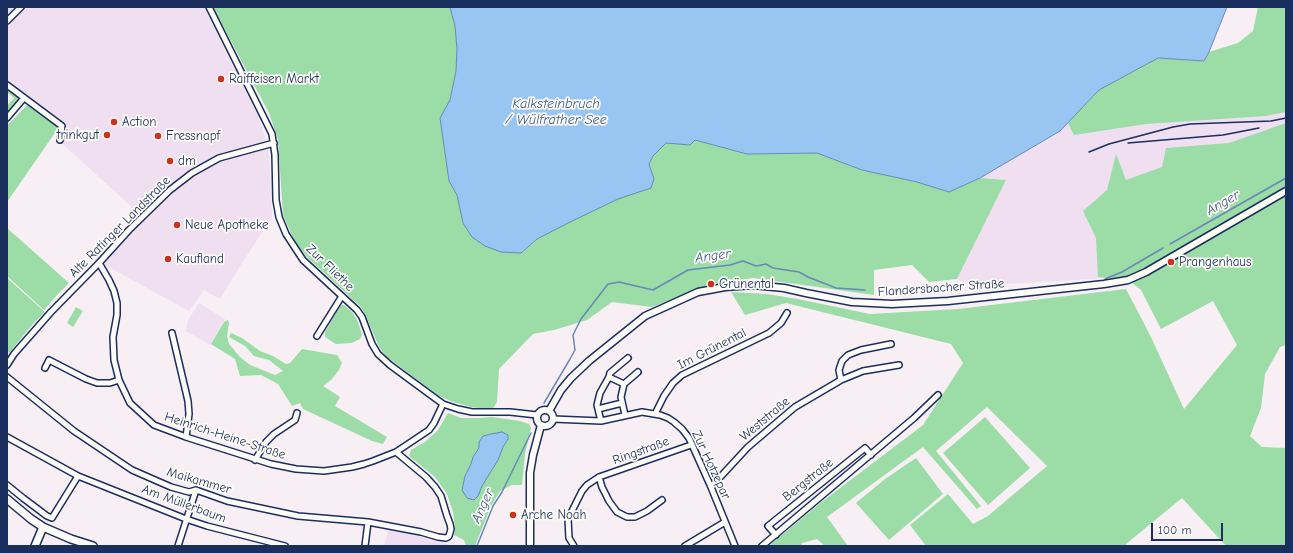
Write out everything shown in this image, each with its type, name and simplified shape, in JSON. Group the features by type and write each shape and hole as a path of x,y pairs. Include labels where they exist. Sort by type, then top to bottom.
{"main road":[{"path":"7,499 43,527 71,539 93,546"},
{"path":"35,546 43,527"}],"street":[{"path":"7,21 21,7"},
{"name":"Zur Fliethe","path":"209,7 269,125 274,143 276,200 279,217 286,234 303,260 353,305 362,317 372,344 383,359 443,404 472,412 510,412 537,415"},
{"path":"7,85 62,126 60,140"},
{"path":"7,118 24,98"},
{"name":"Alte Ratinger Landstraße","path":"7,365 18,350 52,312 161,198 192,173 219,158 274,143"},
{"name":"Flandersbacher Straße","path":"549,411 561,390 571,378 589,361 645,316 698,292 725,287 753,285 784,288 852,302 892,304 948,301 1128,280 1146,272 1286,191"},
{"name":"Heinrich-Heine-Straße","path":"99,263 114,291 117,303 114,360 119,380 130,403 154,425 255,460 296,469 324,471 364,464 396,452 429,430 443,404"},
{"path":"317,336 342,296"},
{"name":"Im Grünental","path":"655,414 664,396 682,375 697,366 769,333 781,323 787,313"},
{"path":"172,333 188,401 188,424 186,437"},
{"path":"842,380 839,370 842,361 848,355 861,350 891,344"},
{"path":"601,420 597,406 600,393 610,373 628,358"},
{"path":"44,368 49,360 97,383 110,383 119,380"},
{"name":"Weststraße","path":"711,487 748,447 795,407 842,380 863,371 899,365"},
{"path":"625,415 621,397 624,384 638,372"},
{"path":"608,377 624,384"},
{"name":"Maikammer","path":"9,379 74,431 132,470 171,487 189,492 196,490 227,501 298,516 368,522 421,532 438,537 448,537 451,529 450,524 441,496 436,487 396,452"},
{"name":"Bergstraße","path":"762,546 871,455 938,395"},
{"path":"598,409 622,403"},
{"path":"530,546 529,479 541,425 538,422 537,415 542,410 549,411 553,415 553,420 548,425 541,425"},
{"name":"Zur Hotzepar","path":"553,420 601,420 642,412 668,418 679,426 689,438 711,487 734,546"},
{"path":"255,460 266,442 274,434 295,420 297,413"},
{"name":"Am Müllerbaum","path":"7,437 78,476 186,519 207,526 285,546"},
{"name":"Ringstraße","path":"574,546 569,538 568,519 582,491 587,485 599,478 691,445"},
{"name":"Bergstraße","path":"776,535 768,526 865,448 871,455"},
{"path":"7,484 23,498 52,518 78,476"},
{"name":"Ringstraße","path":"599,478 602,487 617,512 627,517 635,517 647,511 662,500"},
{"path":"178,546 196,490"},
{"path":"365,546 368,522"},
{"path":"685,546 725,522"}],"shaded area":[{"path":"7,7 204,7 258,116 269,154 272,217 220,299 204,290 189,311 103,264 107,257 143,217 56,138 64,126 7,82"},
{"path":"1286,66 1286,184 1123,277 973,286 957,279 1006,180 980,178 1060,131 1099,90"},
{"path":"199,303 225,319 210,345 186,331 188,320"},
{"path":"389,528 454,546 384,546"}],"green space":[{"path":"213,7 450,7 455,26 457,49 456,71 450,100 440,118 449,181 457,195 463,223 472,237 485,246 521,253 537,239 618,199 634,193 654,179 649,164 653,156 665,142 690,145 695,140 747,154 817,153 862,170 917,182 949,192 980,178 1006,180 957,279 929,282 912,265 874,270 874,295 753,278 700,288 652,307 612,302 587,320 554,330 533,334 499,369 497,402 492,410 471,407 439,396 387,357 379,347 361,307 300,249 283,215 278,139 269,113"},
{"path":"1258,7 1286,7 1286,112 1265,116 1146,124 1074,135 1068,123 1099,90 1158,58 1204,61 1209,52 1238,43 1253,31"},
{"path":"7,89 21,99 7,116 7,106 14,98 7,92"},
{"path":"27,105 59,127 7,202 7,126"},
{"path":"1286,123 1286,345 1280,347 1265,374 1261,408 1250,436 1262,447 1286,448 1286,546 1226,546 1182,498 1126,544 1126,546 926,546 910,525 948,494 973,524 988,516 1047,466 987,407 936,451 981,506 977,509 923,447 827,517 848,546 825,546 817,539 802,543 801,546 769,546 819,504 923,425 963,363 951,344 786,303 745,315 731,292 767,294 870,314 958,309 1126,289 1150,335 1184,409 1237,345 1213,301 1161,329 1141,290 1127,279 1098,277 1096,238 1083,211 1107,190 1116,154 1126,180 1162,167 1166,148 1229,143"},
{"path":"7,228 69,283 44,310 7,276"},
{"path":"7,278 45,312 9,353 7,351"},
{"path":"341,305 344,305 353,313 358,322 362,335 360,339 352,343 336,344 325,337 325,332"},
{"path":"76,307 83,311 73,327 67,323"},
{"path":"228,320 227,336 229,344 240,357 250,365 275,375 283,371 269,360 254,356 245,346 229,337 231,333 242,338 260,351 273,356 286,364 290,363 302,349 337,355 342,363 339,370 331,380 323,386 340,397 335,406 387,437 383,444 372,441 303,409 300,403 292,406 278,384 261,375 240,376 235,359 211,344 224,322"},
{"path":"448,413 461,418 492,417 520,421 529,424 531,428 525,454 522,485 512,485 500,491 491,506 475,546 466,546 464,540 454,535 455,528 453,512 447,494 435,477 409,456 411,450 425,442 438,430"},
{"path":"985,417 1030,468 988,505 943,453"},
{"path":"916,458 943,494 889,540 856,503 885,479"}],"water":[{"name":"Kalksteinbruch / Wülfrather See","path":"450,7 1227,7 1204,61 1158,58 1099,90 1060,131 980,178 949,192 917,182 862,170 817,153 747,154 695,140 690,145 666,143 653,156 649,164 654,179 651,188 618,199 566,224 537,239 521,253 501,252 485,246 472,237 463,223 457,195 449,181 440,118 450,100 456,71 457,49 455,26"},
{"path":"502,432 508,435 508,439 498,460 482,486 478,496 474,500 467,498 462,490 465,476 473,457 479,448 479,442 483,436"}],"waterway":[{"name":"Anger","path":"1170,244 1286,178"},
{"name":"Anger","path":"1105,279 1122,272 1163,248"},
{"name":"Anger","path":"544,403 575,350 573,335 581,319 608,284 619,282 653,290 688,270 730,265 743,261 756,266 766,264 773,268 799,272 836,288 865,290"},
{"name":"Anger","path":"477,546 493,506 502,492 531,433"}],"railway":[{"path":"1089,152 1109,144 1190,124 1271,121 1286,118"},
{"path":"1128,143 1223,135 1259,128"}],"place":[{"name":"Raiffeisen Markt","path":"221,79"},
{"name":"Action","path":"114,122"},
{"name":"trinkgut","path":"107,135"},
{"name":"Fressnapf","path":"158,136"},
{"name":"dm","path":"170,161"},
{"name":"Neue Apotheke","path":"177,225"},
{"name":"Kaufland","path":"168,259"},
{"name":"Prangenhaus","path":"1171,262"},
{"name":"Grünental","path":"711,284"},
{"name":"Arche Noah","path":"513,515"}]}
